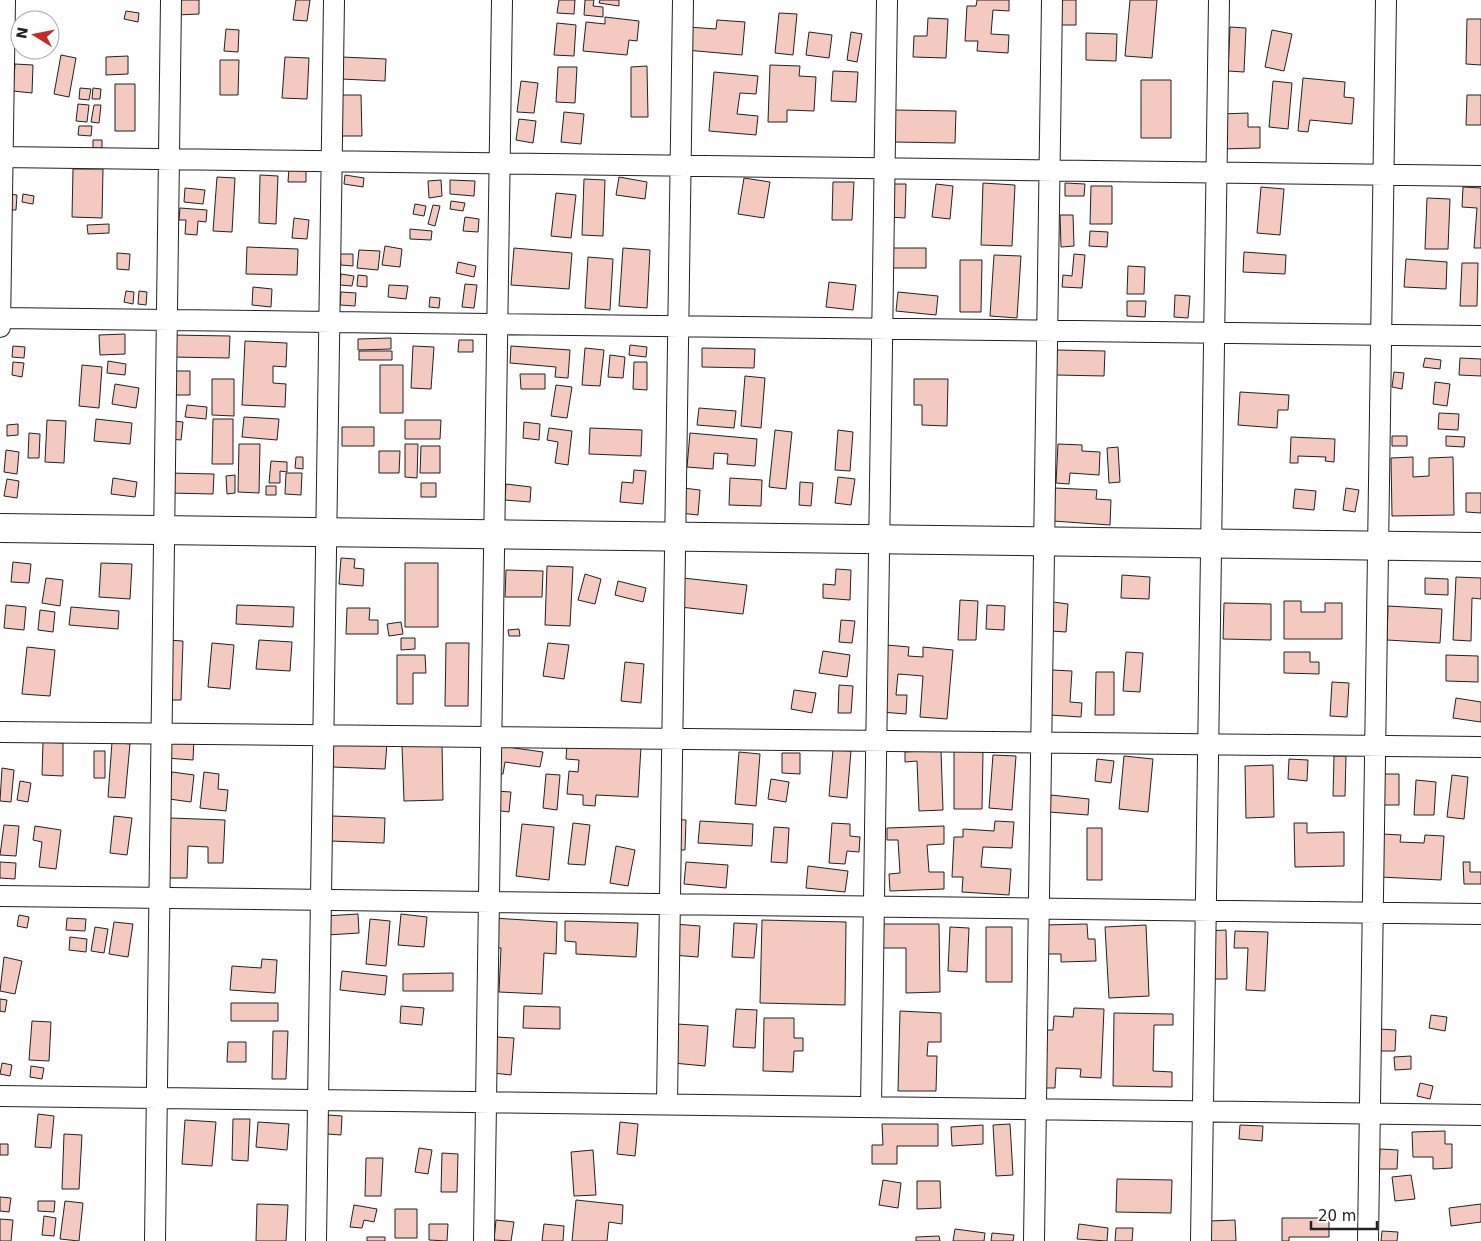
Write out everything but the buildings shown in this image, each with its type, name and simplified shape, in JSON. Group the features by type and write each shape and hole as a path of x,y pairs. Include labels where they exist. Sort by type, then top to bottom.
{"main road":[{"path":"0,528 1481,547"}],"street":[{"path":"0,326 1,157 5,0"},
{"path":"156,1241 171,0"},
{"path":"316,1241 334,0"},
{"path":"484,1241 502,0"},
{"path":"667,1104 683,0"},
{"path":"871,1107 887,0"},
{"path":"1034,1241 1052,0"},
{"path":"1201,1241 1219,0"},
{"path":"1368,1241 1386,0"},
{"path":"1,157 1481,176"},
{"path":"0,318 1481,336"},
{"path":"0,732 1481,747"},
{"path":"0,896 1481,914"},
{"path":"0,1096 1481,1115"}]}
